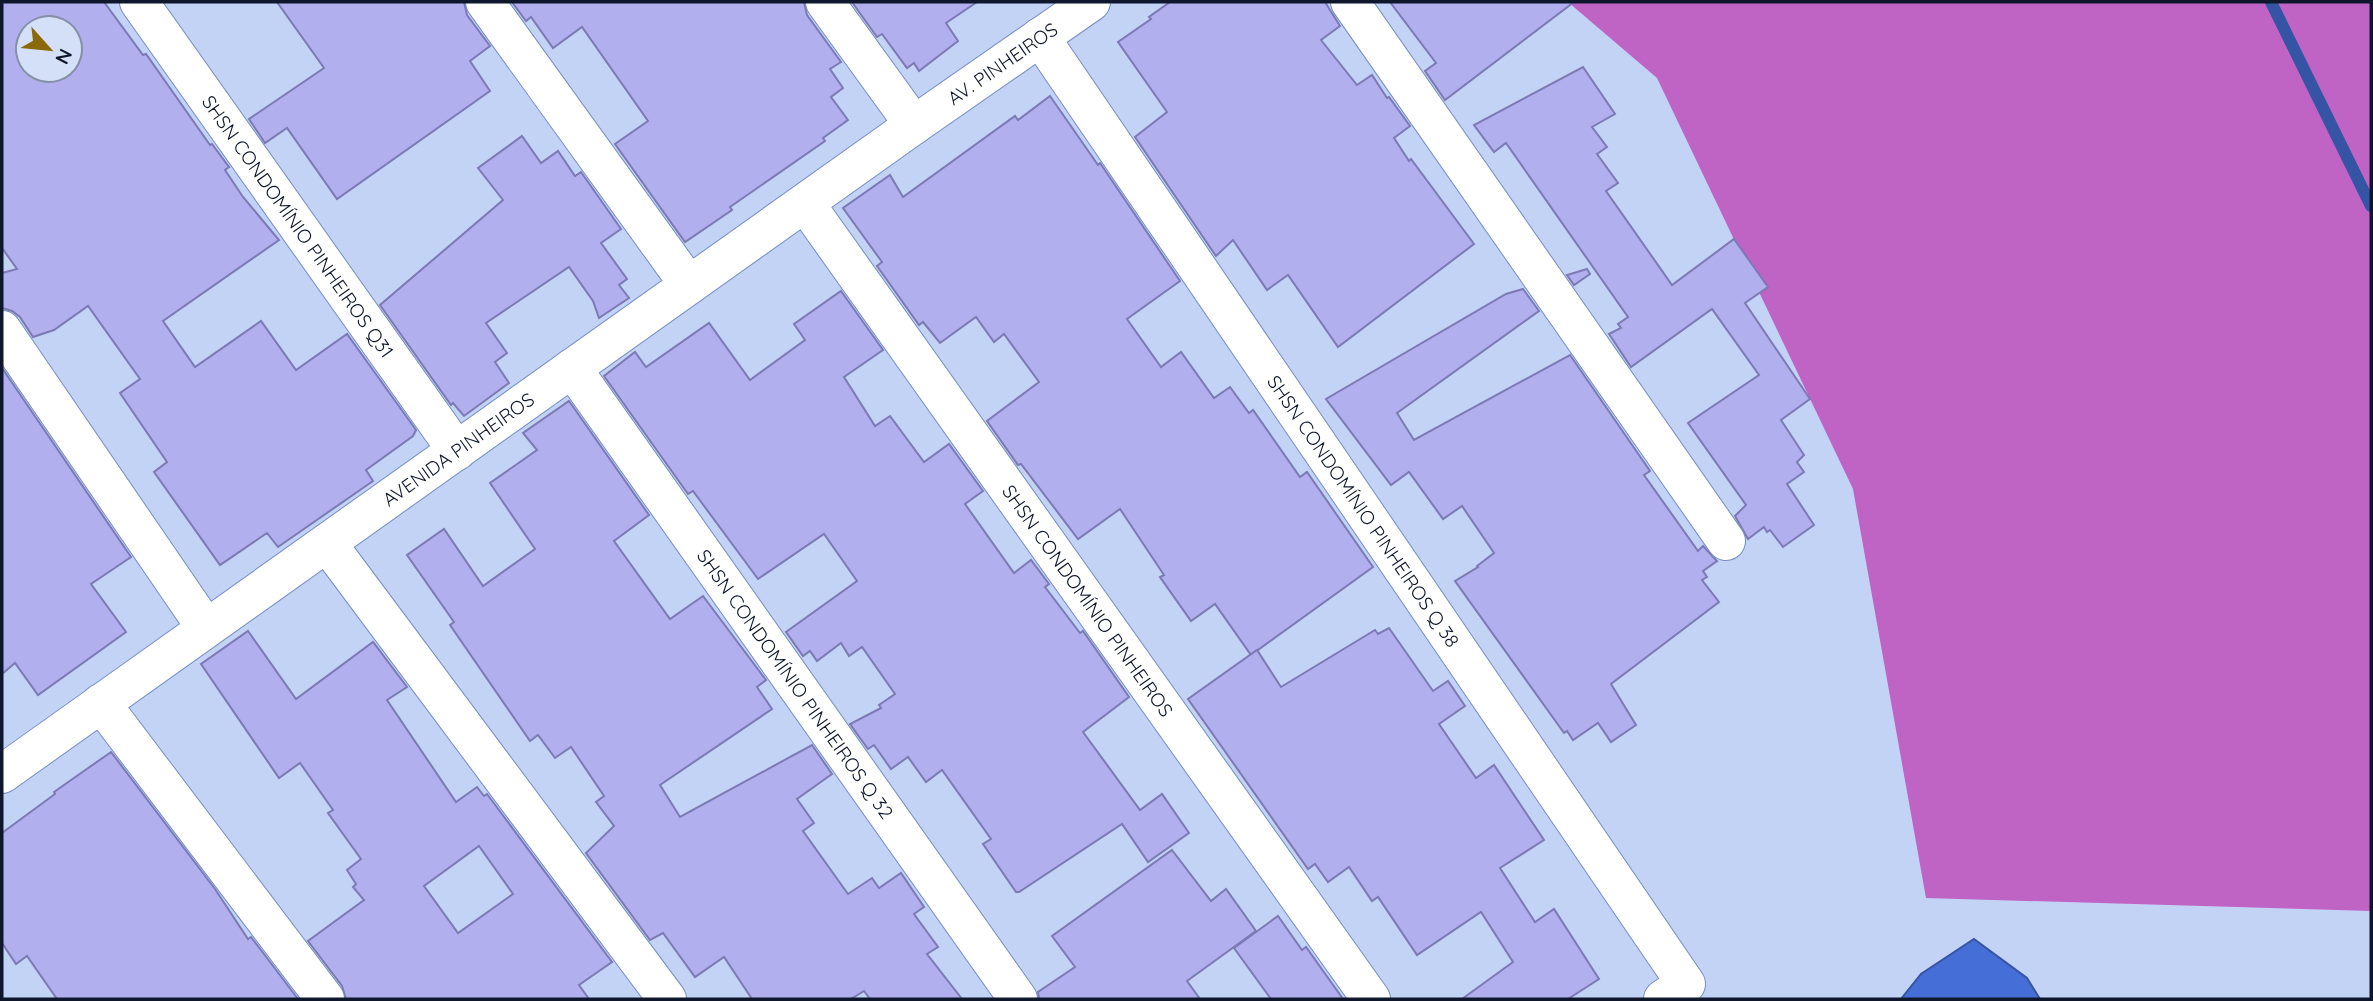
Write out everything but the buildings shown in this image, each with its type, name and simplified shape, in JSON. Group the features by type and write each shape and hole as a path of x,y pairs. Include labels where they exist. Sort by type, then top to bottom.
{"street":[{"name":"SHSN CONDOMÍNIO PINHEIROS Q31","path":"139,2 457,451"},
{"path":"485,2 689,285"},
{"path":"825,2 914,125"},
{"name":"AV. PINHEIROS","path":"914,125 1091,2"},
{"path":"1350,2 1727,541"},
{"name":"SHSN CONDOMÍNIO PINHEIROS Q 38","path":"1040,37 1675,992"},
{"name":"AVENIDA PINHEIROS","path":"2,774 914,125"},
{"name":"SHSN CONDOMÍNIO PINHEIROS","path":"805,203 1371,999"},
{"path":"2,330 206,628"},
{"name":"SHSN CONDOMÍNIO PINHEIROS Q 32","path":"572,368 1017,999"},
{"path":"327,543 667,999"},
{"path":"101,704 325,999"}],"shaded area":[{"path":"1568,2 2371,2 2371,911 1926,898 1853,489 1657,78"}],"water":[{"path":"1974,939 2027,978 2040,999 1901,999 1921,974"}],"waterway":[{"path":"2271,2 2371,206"}]}
